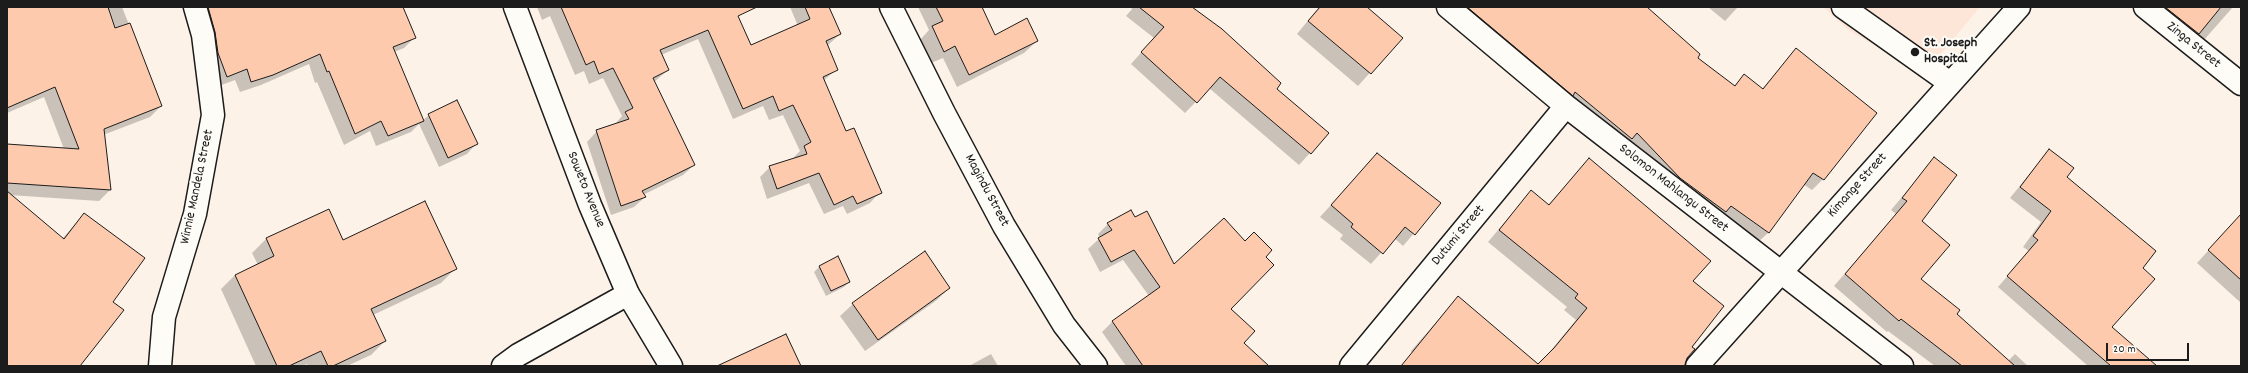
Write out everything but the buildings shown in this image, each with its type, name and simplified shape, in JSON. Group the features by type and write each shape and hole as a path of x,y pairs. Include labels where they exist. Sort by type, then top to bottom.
{"street":[{"name":"Winnie Mandela Street","path":"158,365 164,317 195,214 213,115 203,35 195,7"},
{"name":"Soweto Avenue","path":"515,7 590,205 628,294 671,366"},
{"name":"Magindu Street","path":"891,7 1004,226 1064,325 1096,366"},
{"name":"Solomon Mahlangu Street","path":"1448,7 1566,106 1780,274 1902,366"},
{"path":"1843,7 1950,83"},
{"name":"Kimange Street","path":"1698,366 2019,7"},
{"name":"Zinga Street","path":"2145,7 2241,84"},
{"name":"Dutumi Street","path":"1351,366 1566,106"},
{"path":"503,366 518,355 628,294"}],"shaded area":[{"name":"St. Joseph Hospital","path":"1823,7 1980,7 1925,73 1851,32"}],"place":[{"name":"St. Joseph Hospital","path":"1915,52"}]}
